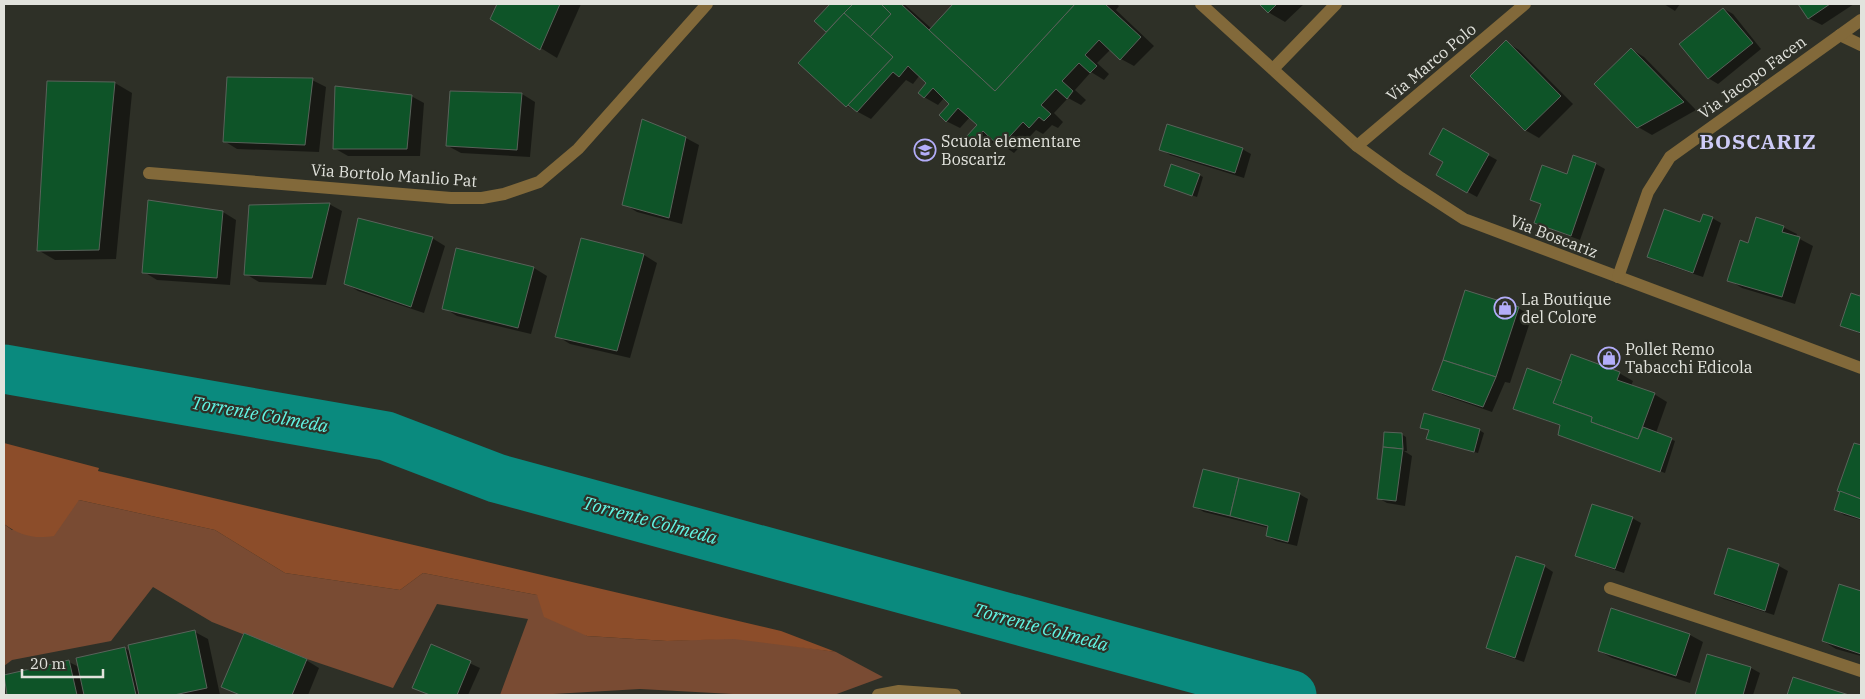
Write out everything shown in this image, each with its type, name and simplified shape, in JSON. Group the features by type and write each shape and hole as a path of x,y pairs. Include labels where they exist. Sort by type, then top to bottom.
{"street":[{"name":"Via Bortolo Manlio Pat","path":"149,173 451,198 482,198 504,194 539,182 578,150 707,4"},
{"name":"Via Boscariz","path":"1201,4 1357,146 1401,178 1464,218 1618,278 1861,368"},
{"path":"1273,69 1336,4"},
{"name":"Via Marco Polo","path":"1357,146 1525,4"},
{"name":"Via Jacopo Facen","path":"1618,278 1648,192 1670,157 1861,20"},
{"path":"1840,35 1861,46"},
{"path":"1610,588 1861,671"},
{"path":"878,695 899,691 955,695"}],"shaded area":[{"path":"4,443 99,468 98,471 781,631 836,652 734,639 667,641 587,636 544,617 537,595 423,573 400,590 285,573 215,530 79,500 54,536 28,536 4,524"},
{"path":"79,500 215,530 285,573 400,590 423,573 537,595 587,636 667,641 739,638 836,652 883,677 834,695 751,695 640,689 536,695 500,695 528,619 437,604 393,688 307,659 212,622 153,587 111,641 12,660 4,666 4,524 12,530"}],"building":[{"path":"497,4 560,4 540,50 490,19"},
{"path":"830,4 853,4 826,32 814,21"},
{"path":"853,4 881,4 891,14 870,37 844,13"},
{"path":"881,4 901,4 995,91 1075,4 1105,4 1141,37 1120,60 1099,40 1085,55 1097,66 1090,73 1079,63 1062,81 1073,91 1067,99 1056,89 1041,105 1051,114 1044,121 1039,117 1029,128 1023,122 1000,147 983,131 972,143 966,137 977,125 958,108 946,122 939,115 949,104 933,88 924,98 918,93 926,83 908,66 899,77 893,72 857,112 848,105 893,57 870,37 891,14"},
{"path":"953,4 1075,4 995,91 929,30"},
{"path":"1259,4 1277,4 1268,13"},
{"path":"1798,4 1830,4 1808,19"},
{"path":"1723,8 1753,43 1708,79 1679,44"},
{"path":"844,13 893,57 846,107 798,63"},
{"path":"1506,40 1561,96 1525,131 1470,76"},
{"path":"1631,48 1684,102 1637,128 1594,84"},
{"path":"227,77 313,78 305,145 223,142"},
{"path":"47,81 115,82 99,250 37,251"},
{"path":"335,86 412,95 407,149 333,149"},
{"path":"450,91 522,93 517,150 446,146"},
{"path":"642,119 686,137 669,218 622,205"},
{"path":"1167,124 1243,148 1235,173 1159,150"},
{"path":"1443,128 1489,154 1467,193 1436,175 1443,162 1429,154"},
{"path":"1573,155 1596,163 1571,236 1534,223 1541,204 1530,200 1542,165 1567,174"},
{"path":"1171,164 1200,174 1192,196 1164,186"},
{"path":"148,200 223,211 217,278 142,273"},
{"path":"330,203 312,278 244,275 249,205"},
{"path":"1664,209 1700,222 1703,214 1713,217 1693,273 1647,257"},
{"path":"1756,217 1784,226 1782,232 1800,237 1782,297 1727,281 1740,240 1748,243"},
{"path":"358,218 433,237 411,307 344,284"},
{"path":"581,238 644,254 617,351 555,337"},
{"path":"456,248 534,267 518,328 442,309"},
{"path":"1465,290 1519,307 1496,377 1443,360"},
{"path":"1861,291 1861,333 1840,326 1851,293 1860,296"},
{"path":"1571,354 1620,372 1617,380 1655,393 1638,439 1591,422 1592,417 1553,403"},
{"path":"1443,360 1496,377 1483,407 1432,390"},
{"path":"1527,368 1562,381 1553,403 1592,417 1591,422 1638,439 1643,427 1672,438 1660,472 1558,435 1560,425 1513,409"},
{"path":"1424,413 1480,429 1474,452 1426,439 1429,430 1420,428"},
{"path":"1384,432 1402,433 1403,449 1383,447"},
{"path":"1854,443 1861,445 1861,499 1837,491"},
{"path":"1383,447 1403,449 1396,501 1377,499"},
{"path":"1203,469 1239,478 1230,516 1193,507"},
{"path":"1239,478 1300,493 1288,542 1266,536 1268,526 1230,516"},
{"path":"1840,491 1861,499 1861,519 1834,510"},
{"path":"1592,504 1633,517 1615,569 1575,556"},
{"path":"1728,548 1779,564 1765,611 1714,594"},
{"path":"1516,556 1545,565 1515,658 1486,648"},
{"path":"1839,584 1861,591 1861,654 1822,641"},
{"path":"1611,608 1690,634 1676,676 1598,651"},
{"path":"195,630 207,688 174,695 139,695 128,645"},
{"path":"244,633 307,659 292,695 240,695 221,687"},
{"path":"431,644 471,661 457,695 430,695 412,688"},
{"path":"125,647 136,695 84,695 76,658"},
{"path":"1707,654 1751,667 1743,695 1695,695"},
{"path":"69,660 77,695 7,695 4,675"},
{"path":"1793,677 1849,695 1787,695"}],"waterway":[{"name":"Torrente Colmeda","path":"4,369 386,436 496,478 1292,695"}],"place":[{"name":"Scuola elementare Boscariz","path":"925,150"},
{"name":"La Boutique del Colore","path":"1505,308"},
{"name":"Pollet Remo Tabacchi Edicola","path":"1609,358"}],"district":[{"name":"BOSCARIZ","path":"1758,141"}]}
